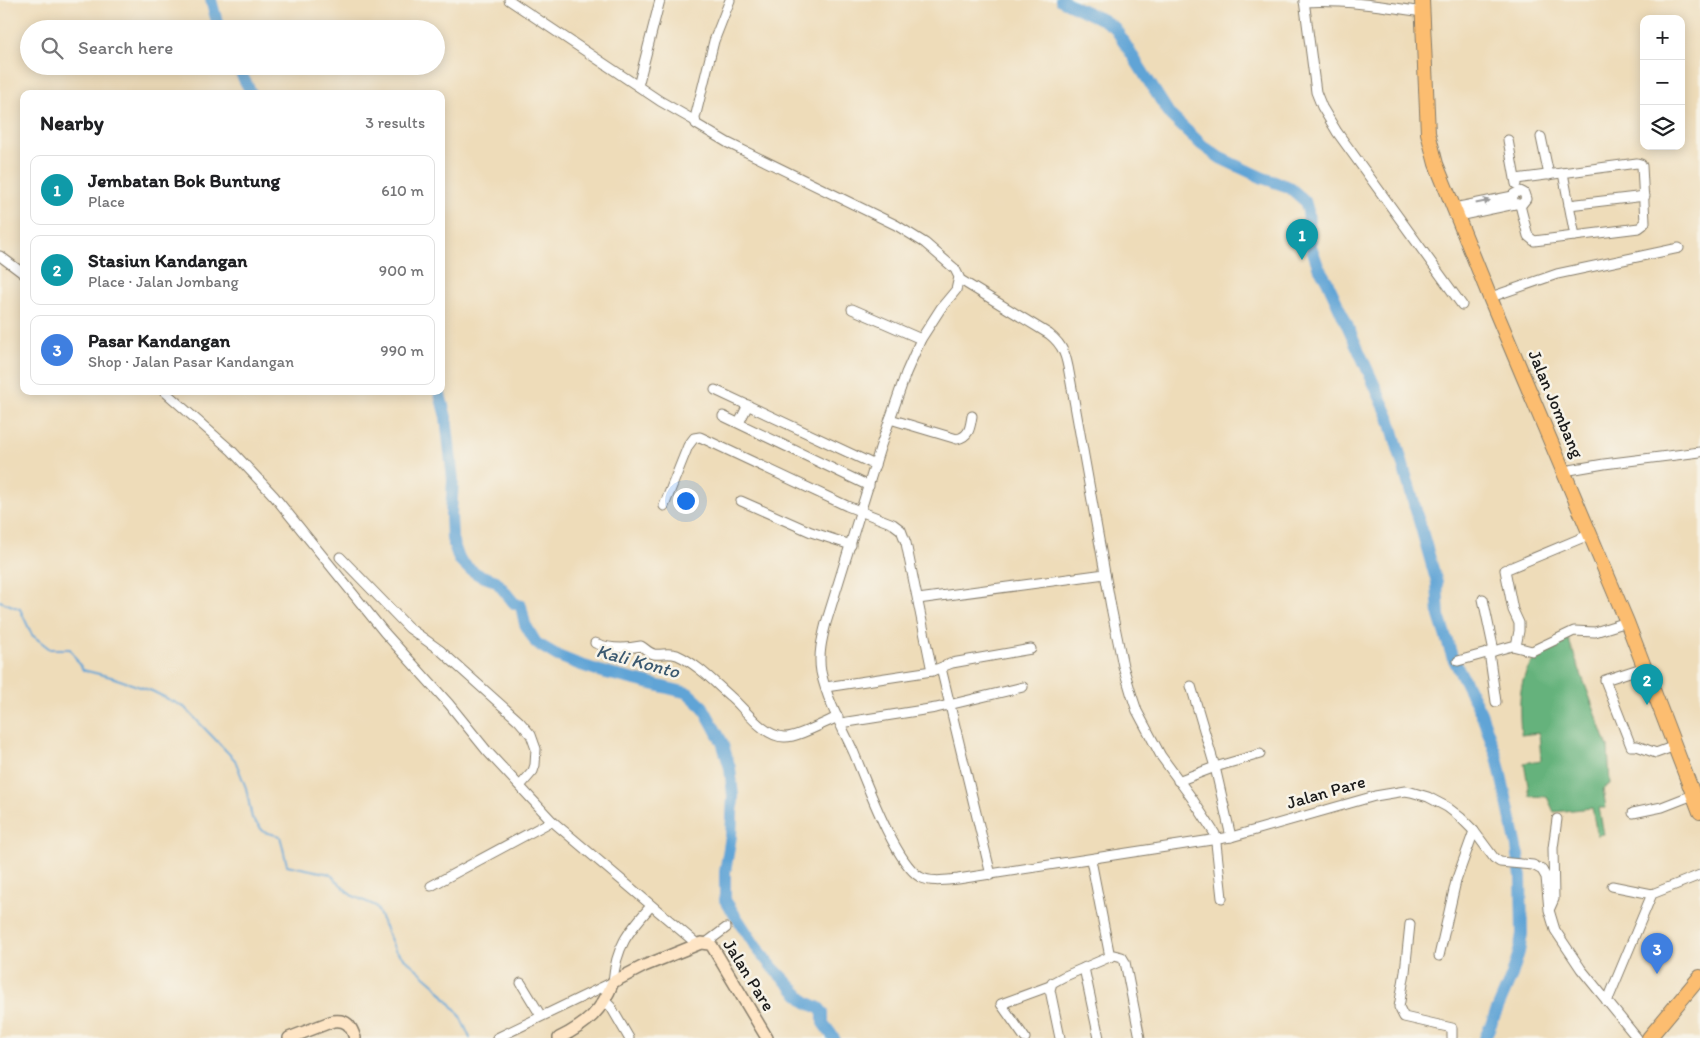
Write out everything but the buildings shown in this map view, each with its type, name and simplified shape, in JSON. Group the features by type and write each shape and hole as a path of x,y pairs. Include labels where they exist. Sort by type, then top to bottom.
{"main road":[{"name":"Jalan Jombang","path":"1422,6 1428,133 1436,164 1628,622 1700,812"},
{"path":"1650,1038 1700,977"}],"street":[{"path":"509,0 638,86 695,121 699,127 896,225 925,243 948,262 958,273 960,279 1049,334 1061,345 1064,351 1123,666 1137,711 1157,750 1210,825 1216,839 1222,898"},
{"path":"638,86 660,0"},
{"path":"695,121 714,41 730,0"},
{"path":"1422,6 1304,1 1316,92 1322,107 1337,132 1462,306"},
{"path":"1542,137 1549,175"},
{"path":"1508,140 1516,179 1516,199 1528,236 1532,241 1641,227 1645,222 1642,166 1640,163 1516,179"},
{"path":"1562,173 1574,236"},
{"path":"1568,206 1644,196"},
{"path":"1456,212 1516,199"},
{"path":"1491,299 1557,274 1679,248"},
{"path":"0,256 20,271"},
{"name":"Jalan Pare","path":"960,279 954,294 941,308 921,339 906,372 875,465 821,644 820,662 826,687 839,720 884,824 905,861 914,872 928,879 958,879 1231,837 1375,796 1405,791 1428,797 1447,807 1474,830 1494,858 1504,864 1533,865 1540,868 1546,878 1549,910 1555,930 1607,1002 1637,1038"},
{"path":"852,309 921,339"},
{"path":"716,390 875,465"},
{"path":"169,395 232,450 274,496 362,606 552,821 651,906 702,944 726,928"},
{"path":"739,423 748,405"},
{"path":"723,416 869,486"},
{"path":"890,418 957,439 968,433 972,416"},
{"path":"664,506 688,446 694,438 700,437 862,512 885,520 901,530 906,543 936,670 949,704 991,875"},
{"path":"1564,471 1700,452"},
{"path":"741,501 811,532 851,545"},
{"path":"1516,646 1519,623 1513,610 1505,570 1591,534"},
{"path":"340,557 408,628 441,651 519,721 531,735 536,749 535,765 533,771 520,786"},
{"path":"918,599 1105,574"},
{"path":"1484,599 1492,652 1496,702"},
{"path":"1458,662 1516,646 1532,651 1574,631 1595,632 1628,622"},
{"path":"595,643 601,646 624,649 641,646 655,654 676,655 715,682 743,708 753,721 779,737 790,737 839,720 949,704 1024,687"},
{"path":"826,687 936,670 952,663 1031,649"},
{"path":"1644,667 1605,680 1631,746 1638,746 1656,753 1675,746"},
{"path":"1191,686 1215,767 1231,837"},
{"path":"1178,781 1215,767 1260,754"},
{"path":"1633,813 1662,807 1693,795"},
{"path":"1549,910 1554,899 1553,848 1557,819"},
{"path":"431,886 552,821"},
{"path":"1439,956 1456,881 1474,830"},
{"path":"1091,860 1110,957"},
{"path":"1612,886 1652,894 1700,876"},
{"path":"1607,1002 1652,894"},
{"path":"559,1038 588,1020 605,1000 613,982 616,960 624,938 651,906"},
{"path":"1410,924 1399,1008 1404,1017 1452,1028 1452,1038"},
{"name":"Jalan Pare","path":"613,982 636,970 702,944 712,946 767,1038"},
{"path":"1025,1038 1001,1004 1050,986 1054,981 1110,957 1118,956 1125,962 1140,1038"},
{"path":"1084,968 1099,1038"},
{"path":"497,1038 613,982"},
{"path":"521,983 541,1016"},
{"path":"1050,986 1060,1038"},
{"path":"605,1000 612,1007 629,1038"},
{"path":"289,1038 339,1020 350,1025 355,1038"}],"green space":[{"path":"1568,638 1608,747 1610,784 1603,789 1606,808 1599,808 1604,834 1597,835 1592,808 1554,812 1547,797 1530,796 1524,763 1541,760 1539,733 1521,735 1521,689 1528,668 1535,659 1547,649"}],"waterway":[{"name":"Kali Konto","path":"211,0 217,20"},
{"path":"1061,0 1103,20 1115,28 1170,115 1202,145 1220,158 1263,178 1289,187 1305,201 1308,211 1311,246 1318,266 1327,281 1389,417 1437,583 1439,616 1452,656 1481,713 1497,757 1517,847 1521,877 1522,934 1519,952 1512,975 1485,1038"},
{"name":"Kali Konto","path":"242,75 250,90"},
{"name":"Kali Konto","path":"440,395 446,417 453,480 452,539 459,559 479,575 496,581 514,603 521,606 525,624 536,643 558,656 578,664 606,673 688,693 703,707 722,742 730,768 733,796 731,836 725,872 725,900 756,947 773,968 806,1002 819,1008 823,1013 823,1023 834,1038"},
{"path":"0,601 20,609 32,635 50,649 70,649 83,670 152,691 184,707 235,760 246,788 252,818 264,832 280,836 287,865 330,874 351,895 376,906 395,950 435,985 459,1014 470,1038"}],"place":[{"name":"Jembatan Bok Buntung","path":"1302,260"},
{"name":"Stasiun Kandangan","path":"1647,705"},
{"name":"Pasar Kandangan","path":"1657,974"}]}
